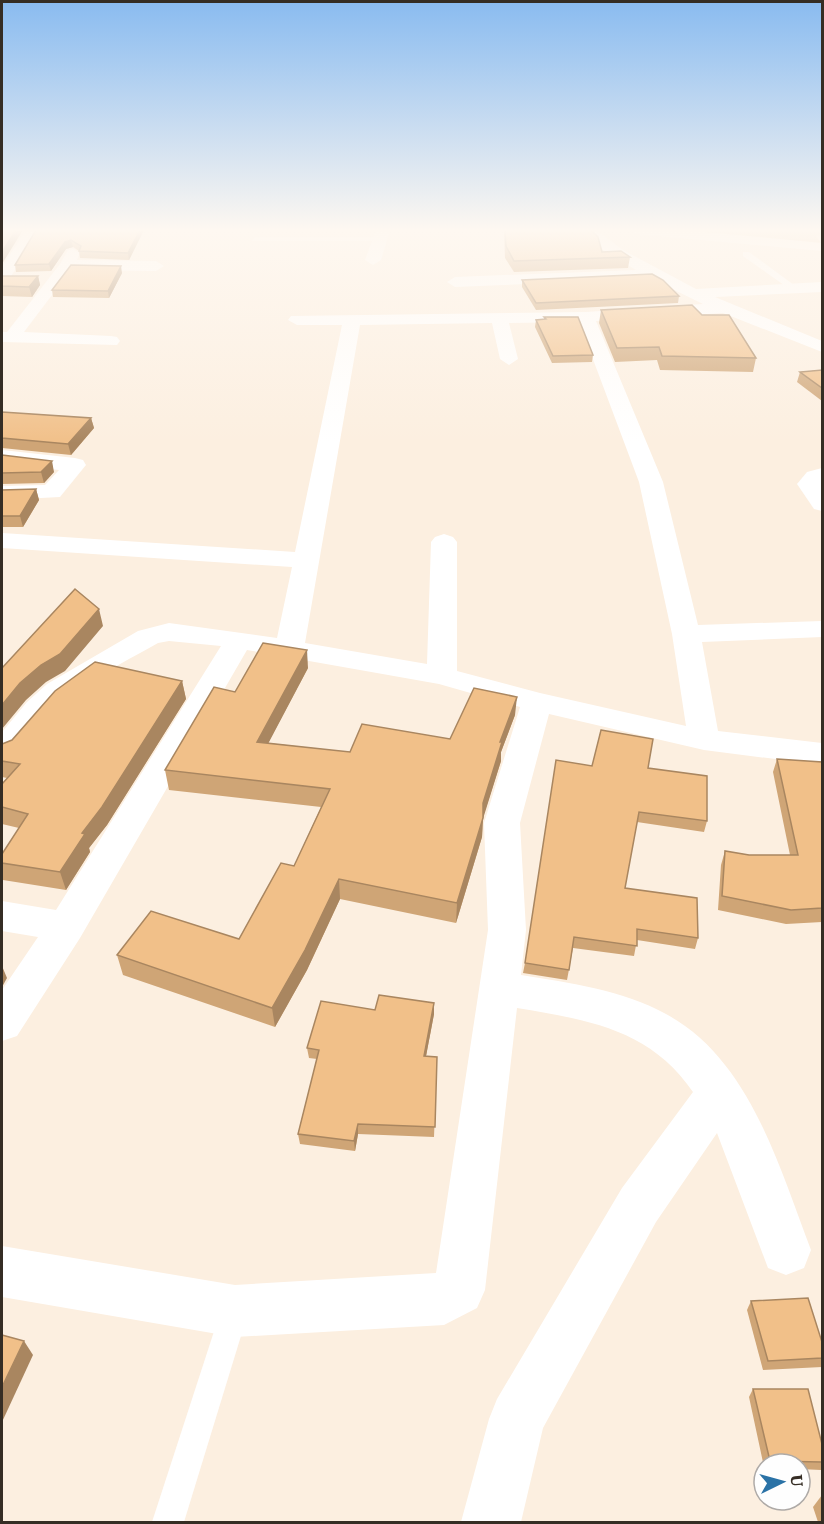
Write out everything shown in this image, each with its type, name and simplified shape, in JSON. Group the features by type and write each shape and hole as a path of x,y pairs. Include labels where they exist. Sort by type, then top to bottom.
{"street":[{"path":"6,338 37,301"},
{"path":"710,301 822,347"},
{"path":"297,320 586,317 725,308"},
{"path":"586,317 651,482 686,634 704,740"},
{"path":"499,318 509,359"},
{"path":"289,649 352,320"},
{"path":"6,338 111,341"},
{"path":"2,457 75,465 52,492 2,493"},
{"path":"822,475 815,477 809,484 822,504"},
{"path":"2,540 305,560"},
{"path":"442,676 444,542"},
{"path":"686,634 822,629"},
{"path":"2,753 38,710 58,691 148,637 175,632 239,640 442,676 537,702 704,740 822,754"},
{"path":"2,1023 66,927 239,640"},
{"path":"2,1271 235,1311 444,1299 459,1290 507,930 502,823 537,702"},
{"path":"2,916 66,927"},
{"path":"500,989 579,1001 652,1026 687,1051 719,1093 744,1143 786,1250"},
{"path":"491,1522 517,1419 639,1205 719,1093"}],"lane":[{"path":"168,1522 235,1311"}],"building":[{"path":"535,301 574,301 536,303"},
{"path":"692,305 702,315 729,315 756,358 662,356 659,347 617,348 601,310"},
{"path":"544,317 578,317 593,355 553,356 536,320 546,319"},
{"path":"822,370 822,388 800,372"},
{"path":"2,412 91,418 68,444 2,438"},
{"path":"2,455 52,461 41,472 2,473"},
{"path":"36,489 20,516 2,516 2,490"},
{"path":"75,589 99,609 60,654 41,665 20,683 2,705 2,668"},
{"path":"263,643 307,650 257,742 350,752 362,724 450,739 474,688 517,697 500,742 502,742 483,803 483,818 457,903 339,879 305,950 272,1008 117,955 151,911 239,939 281,863 294,866 330,789 165,770 214,687 235,692"},
{"path":"95,662 182,681 102,807 82,833 85,834 60,872 2,863 2,854 28,814 2,807 2,784 20,764 2,761 2,744 12,740 55,691"},
{"path":"601,730 653,739 648,768 707,776 707,821 639,812 625,888 697,898 698,938 637,929 637,946 574,937 569,970 525,963 556,760 592,766"},
{"path":"777,759 822,762 822,908 791,910 722,896 725,851 749,855 798,855"},
{"path":"379,995 434,1003 424,1056 437,1057 435,1127 358,1124 354,1141 298,1134 319,1050 307,1048 321,1001 375,1010"},
{"path":"808,1298 822,1342 822,1358 768,1361 751,1301"},
{"path":"2,1335 24,1341 2,1387"},
{"path":"753,1389 808,1389 822,1444 822,1462 812,1462 812,1452 768,1452"}]}
